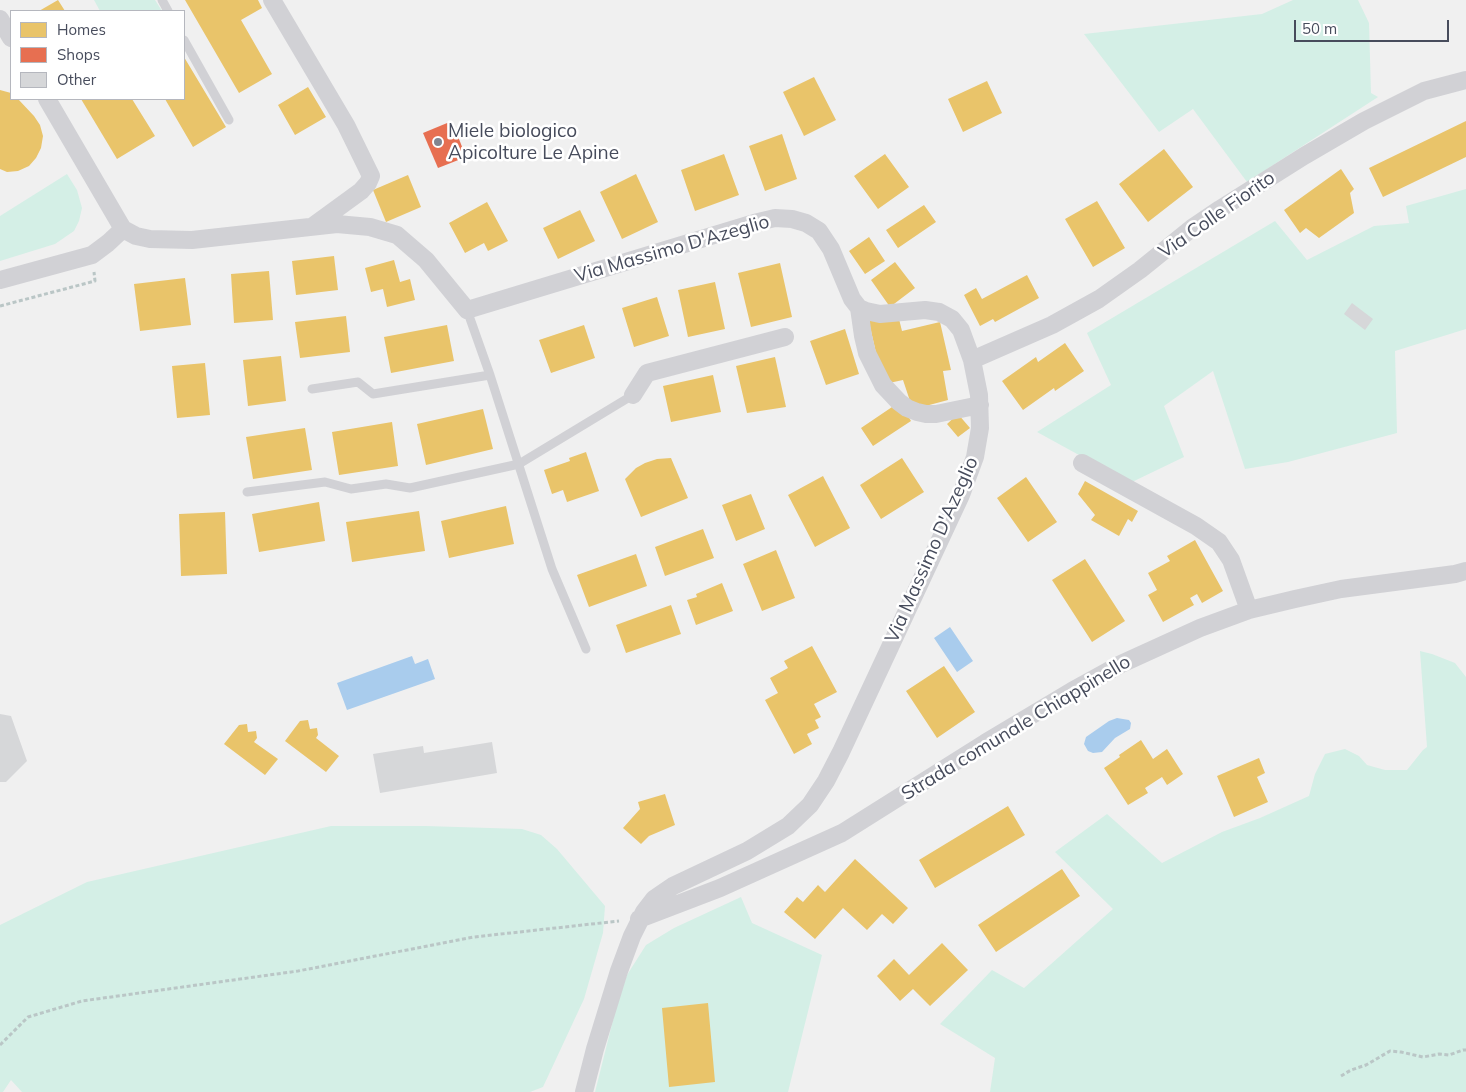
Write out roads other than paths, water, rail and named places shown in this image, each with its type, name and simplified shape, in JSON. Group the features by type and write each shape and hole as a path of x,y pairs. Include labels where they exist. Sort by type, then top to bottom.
{"street":[{"path":"272,0 346,125 371,176 361,191 311,227"},
{"path":"0,19 10,36"},
{"name":"Via Colle Fiorito","path":"972,360 1052,324 1099,299 1214,213 1304,156 1364,121 1424,91 1466,80"},
{"path":"48,100 123,229 136,236 150,240 192,240 337,224 370,227 397,234 426,260 467,310"},
{"name":"Via Massimo D'Azeglio","path":"467,310 765,220 784,218 799,220 818,231 831,249 852,299 859,308 880,314 925,310 939,312 958,325 972,360 980,405 978,447 969,475 841,752 817,795 810,805 788,826 747,851 672,886 654,900 639,919 625,953 595,1049 584,1092"},
{"path":"0,280 92,255 108,244 123,229"},
{"path":"859,308 867,353 883,385 899,402 907,408 926,414 936,414 980,405"},
{"path":"633,395 647,373 785,338"},
{"path":"1082,463 1196,526 1219,542 1231,560 1249,610"},
{"name":"Strada comunale Chiappinello","path":"639,919 720,888 842,833 984,743 1072,691 1121,664 1208,625 1249,610 1341,589 1462,576"}],"lane":[{"path":"185,42 229,120"},
{"path":"467,310 490,375 552,569 586,649"},
{"path":"312,389 358,382 373,394 490,375"},
{"path":"247,492 326,482 351,489 386,484 410,488 519,464 633,395"}],"water":[{"path":"950,627 973,661 957,672 934,638"},
{"path":"412,656 415,664 428,659 435,679 347,710 337,683"},
{"path":"1117,718 1129,720 1131,723 1130,729 1115,738 1102,752 1093,753 1088,751 1084,744 1086,737 1109,721"}],"place":[{"name":"Miele biologico Apicolture Le Apine","path":"438,142"}]}
